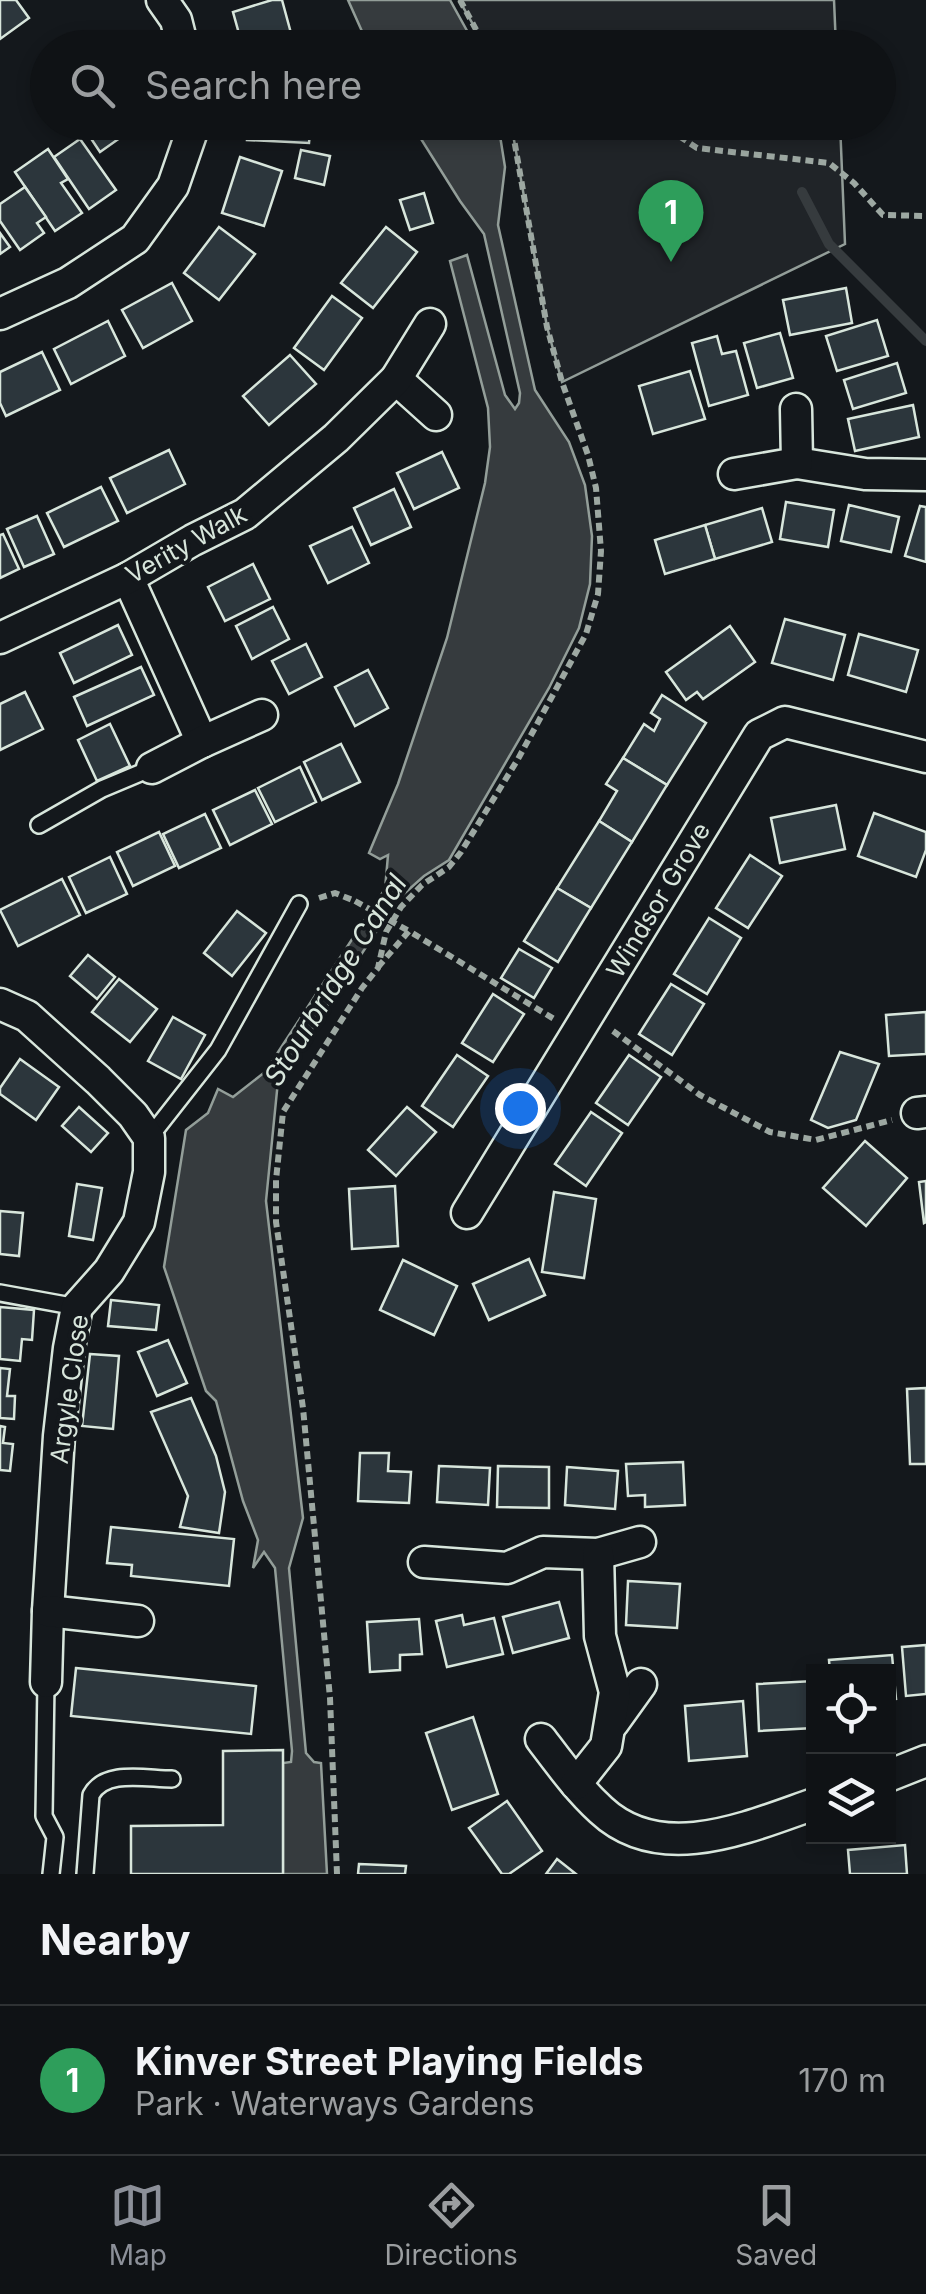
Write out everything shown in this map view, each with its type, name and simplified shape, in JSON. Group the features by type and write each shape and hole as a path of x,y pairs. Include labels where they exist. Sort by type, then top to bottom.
{"street":[{"path":"162,0 178,30"},
{"path":"0,314 68,283 135,239 173,186 190,140"},
{"name":"Verity Walk","path":"0,638 128,578 245,514 336,438 396,380 430,324"},
{"path":"396,380 436,415"},
{"path":"796,409 798,463"},
{"path":"734,474 798,463 865,474 926,475"},
{"path":"128,578 202,742"},
{"path":"152,768 262,715"},
{"name":"Windsor Grove","path":"466,1213 759,734 785,722 926,757"},
{"path":"0,1004 28,1016 110,1091 149,1138"},
{"name":"Argyle Close","path":"46,1682 48,1610 63,1475 67,1365 77,1306 109,1271 139,1222 149,1172 149,1138"},
{"path":"424,1562 506,1568 543,1552 598,1554 640,1542"},
{"path":"576,1784 606,1746 614,1692 600,1636 598,1554"},
{"path":"48,1610 138,1621"},
{"path":"608,1729 641,1684"},
{"path":"541,1740 604,1813 652,1837 690,1839 739,1831 806,1807"},
{"path":"896,1773 926,1761"}],"lane":[{"path":"38,826 102,789 152,768"},
{"path":"149,1138 218,1050 299,904"},
{"path":"0,1293 77,1306"},
{"path":"46,1682 44,1816 55,1836 52,1874"},
{"path":"85,1874 91,1795 96,1786 114,1778 172,1779"}],"path":[{"path":"460,0 476,30"},
{"path":"378,968 386,932 400,907 461,852 518,759 586,634 598,594 601,551 596,488 548,328 515,140"},
{"path":"685,140 697,148 829,162 883,215 926,216"},
{"path":"299,904 334,893 355,900 583,1023 770,1132 816,1140 922,1113"},
{"path":"338,1874 330,1698 303,1408 276,1222 276,1180 283,1112 362,988 409,931"}],"shaded area":[{"path":"459,0 834,0 835,30 476,30"},
{"path":"514,140 841,140 845,244 562,382 547,327"}],"water":[{"path":"348,0 450,0 467,30 361,30"},
{"name":"Stourbridge Canal","path":"422,140 501,140 505,167 498,225 535,390 569,442 585,485 592,536 590,584 579,628 549,688 449,860 397,900 278,1081 266,1201 303,1518 289,1568 306,1753 314,1762 321,1763 327,1874 283,1874 283,1763 291,1762 292,1751 275,1568 264,1552 253,1568 258,1540 243,1501 216,1401 206,1391 164,1267 186,1130 208,1113 218,1089 233,1097 265,1072 385,889 388,855 380,859 369,853 398,784 447,638 485,483 490,447 488,408 450,261 467,255 505,395 515,409 519,403 520,393 484,234"}],"building":[{"path":"0,0 16,0 29,18 0,39"},
{"path":"282,0 290,30 238,30 233,12"},
{"path":"81,140 116,190 89,209 54,157"},
{"path":"92,140 117,140 100,152"},
{"path":"247,140 309,140 309,143"},
{"path":"48,149 68,179 61,183 82,213 55,231 15,172"},
{"path":"301,150 330,156 324,185 295,178"},
{"path":"240,157 282,171 264,226 222,213"},
{"path":"25,187 46,217 37,223 44,233 20,250 0,221 0,204"},
{"path":"424,193 433,223 410,230 400,200"},
{"path":"219,227 255,254 219,300 184,273"},
{"path":"386,227 417,252 373,308 341,283"},
{"path":"0,233 10,247 0,254"},
{"path":"172,283 192,321 143,348 122,310"},
{"path":"846,288 852,323 790,335 783,300"},
{"path":"332,296 362,318 324,370 294,348"},
{"path":"877,320 888,356 837,371 826,336"},
{"path":"108,321 125,356 71,384 54,349"},
{"path":"780,333 793,378 757,388 744,343"},
{"path":"717,336 722,354 736,351 748,395 709,406 692,343"},
{"path":"42,352 60,390 6,416 0,403 0,372"},
{"path":"290,355 316,384 269,425 243,396"},
{"path":"897,363 906,393 853,409 844,380"},
{"path":"690,371 705,419 653,434 639,386"},
{"path":"913,405 919,437 855,451 848,419"},
{"path":"169,450 185,484 127,513 110,478"},
{"path":"442,452 459,488 414,509 397,473"},
{"path":"101,487 118,521 64,547 47,513"},
{"path":"394,489 411,527 371,545 354,508"},
{"path":"786,502 834,510 828,547 780,539"},
{"path":"849,505 899,517 891,552 841,541"},
{"path":"920,506 926,507 926,562 905,556"},
{"path":"762,508 772,542 715,559 705,525"},
{"path":"37,516 54,554 24,567 7,529"},
{"path":"705,525 715,559 665,574 655,540"},
{"path":"352,527 369,563 328,583 310,546"},
{"path":"3,534 19,569 0,578 0,535"},
{"path":"253,564 270,599 225,621 208,587"},
{"path":"273,607 289,639 252,659 236,626"},
{"path":"785,619 845,635 833,680 772,663"},
{"path":"118,625 132,655 74,683 60,653"},
{"path":"730,626 755,662 703,699 697,692 686,700 666,672"},
{"path":"859,634 918,650 906,692 848,675"},
{"path":"306,644 322,677 289,694 272,661"},
{"path":"141,667 154,695 87,726 74,697"},
{"path":"368,670 388,708 355,726 335,687"},
{"path":"25,692 43,729 0,750 0,704"},
{"path":"662,695 706,723 667,785 623,758 644,724 654,731 660,719 651,713"},
{"path":"110,724 130,766 97,781 78,740"},
{"path":"341,744 360,782 322,800 304,762"},
{"path":"623,758 667,785 632,842 599,821 617,791 606,784"},
{"path":"300,767 316,802 275,822 258,788"},
{"path":"255,790 272,824 230,845 213,810"},
{"path":"836,805 845,849 780,863 771,818"},
{"path":"874,813 926,832 926,850 916,877 858,856"},
{"path":"205,814 221,848 179,868 163,834"},
{"path":"599,821 632,842 591,908 557,888"},
{"path":"159,832 175,866 133,886 117,852"},
{"path":"750,855 782,876 748,928 716,908"},
{"path":"110,857 127,894 86,913 69,877"},
{"path":"62,879 80,915 18,946 0,910"},
{"path":"557,888 591,908 558,962 524,941"},
{"path":"237,911 266,933 232,976 204,953"},
{"path":"709,918 741,938 707,994 674,974"},
{"path":"519,949 552,968 534,998 501,978"},
{"path":"88,955 115,977 97,999 70,976"},
{"path":"119,979 157,1009 130,1042 92,1012"},
{"path":"671,984 704,1004 672,1055 639,1034"},
{"path":"493,994 524,1014 493,1062 462,1043"},
{"path":"926,1012 926,1054 889,1056 886,1015"},
{"path":"173,1017 205,1035 181,1079 148,1061"},
{"path":"840,1052 879,1064 856,1120 828,1128 811,1120"},
{"path":"457,1055 488,1076 453,1127 422,1106"},
{"path":"629,1055 661,1077 628,1125 596,1103"},
{"path":"20,1059 59,1087 36,1120 0,1094"},
{"path":"79,1107 108,1133 91,1152 62,1126"},
{"path":"407,1107 436,1132 396,1176 368,1150"},
{"path":"591,1112 622,1133 586,1186 555,1164"},
{"path":"865,1141 907,1178 866,1226 823,1188"},
{"path":"926,1181 926,1222 924,1223 919,1182"},
{"path":"77,1184 102,1188 93,1240 69,1236"},
{"path":"395,1186 398,1246 352,1249 349,1189"},
{"path":"554,1192 596,1199 584,1278 542,1272"},
{"path":"0,1211 23,1213 19,1256 0,1254"},
{"path":"529,1259 545,1295 489,1320 473,1284"},
{"path":"403,1260 457,1286 434,1335 380,1310"},
{"path":"111,1300 159,1305 156,1330 108,1326"},
{"path":"0,1307 34,1310 32,1340 22,1339 20,1361 0,1359"},
{"path":"168,1340 187,1383 157,1396 138,1352"},
{"path":"90,1354 119,1356 113,1429 82,1426"},
{"path":"0,1368 10,1369 7,1396 15,1396 14,1419 0,1418"},
{"path":"926,1388 926,1464 910,1464 907,1389"},
{"path":"191,1398 216,1456 225,1492 219,1533 180,1527 188,1496 151,1412"},
{"path":"0,1426 5,1427 3,1443 13,1444 10,1471 0,1470"},
{"path":"360,1453 389,1453 388,1471 411,1472 409,1503 358,1501"},
{"path":"683,1462 685,1505 645,1507 645,1495 628,1496 626,1464"},
{"path":"439,1466 490,1468 488,1505 437,1502"},
{"path":"498,1466 549,1467 549,1508 497,1507"},
{"path":"567,1467 618,1471 615,1509 565,1505"},
{"path":"111,1527 234,1539 229,1586 131,1576 132,1565 107,1563"},
{"path":"628,1581 680,1584 677,1628 626,1625"},
{"path":"559,1602 569,1638 513,1653 503,1617"},
{"path":"462,1615 464,1625 494,1618 503,1654 447,1667 436,1621"},
{"path":"419,1619 422,1654 400,1655 400,1670 370,1672 367,1622"},
{"path":"926,1645 926,1694 906,1696 902,1647"},
{"path":"892,1655 893,1664 829,1664 829,1660"},
{"path":"76,1668 256,1686 251,1734 71,1716"},
{"path":"806,1681 806,1728 759,1731 757,1684"},
{"path":"743,1701 747,1756 689,1761 685,1706"},
{"path":"473,1717 498,1794 452,1810 426,1733"},
{"path":"283,1750 283,1874 131,1874 131,1826 223,1825 223,1751"},
{"path":"507,1801 542,1851 509,1874 502,1874 469,1828"},
{"path":"905,1845 907,1874 850,1874 848,1850"},
{"path":"557,1859 576,1874 546,1874"},
{"path":"359,1864 406,1866 405,1874 358,1874"}],"waterway":[{"path":"802,192 829,244 926,341"}],"place":[{"name":"Kinver Street Playing Fields","path":"671,262"}]}
